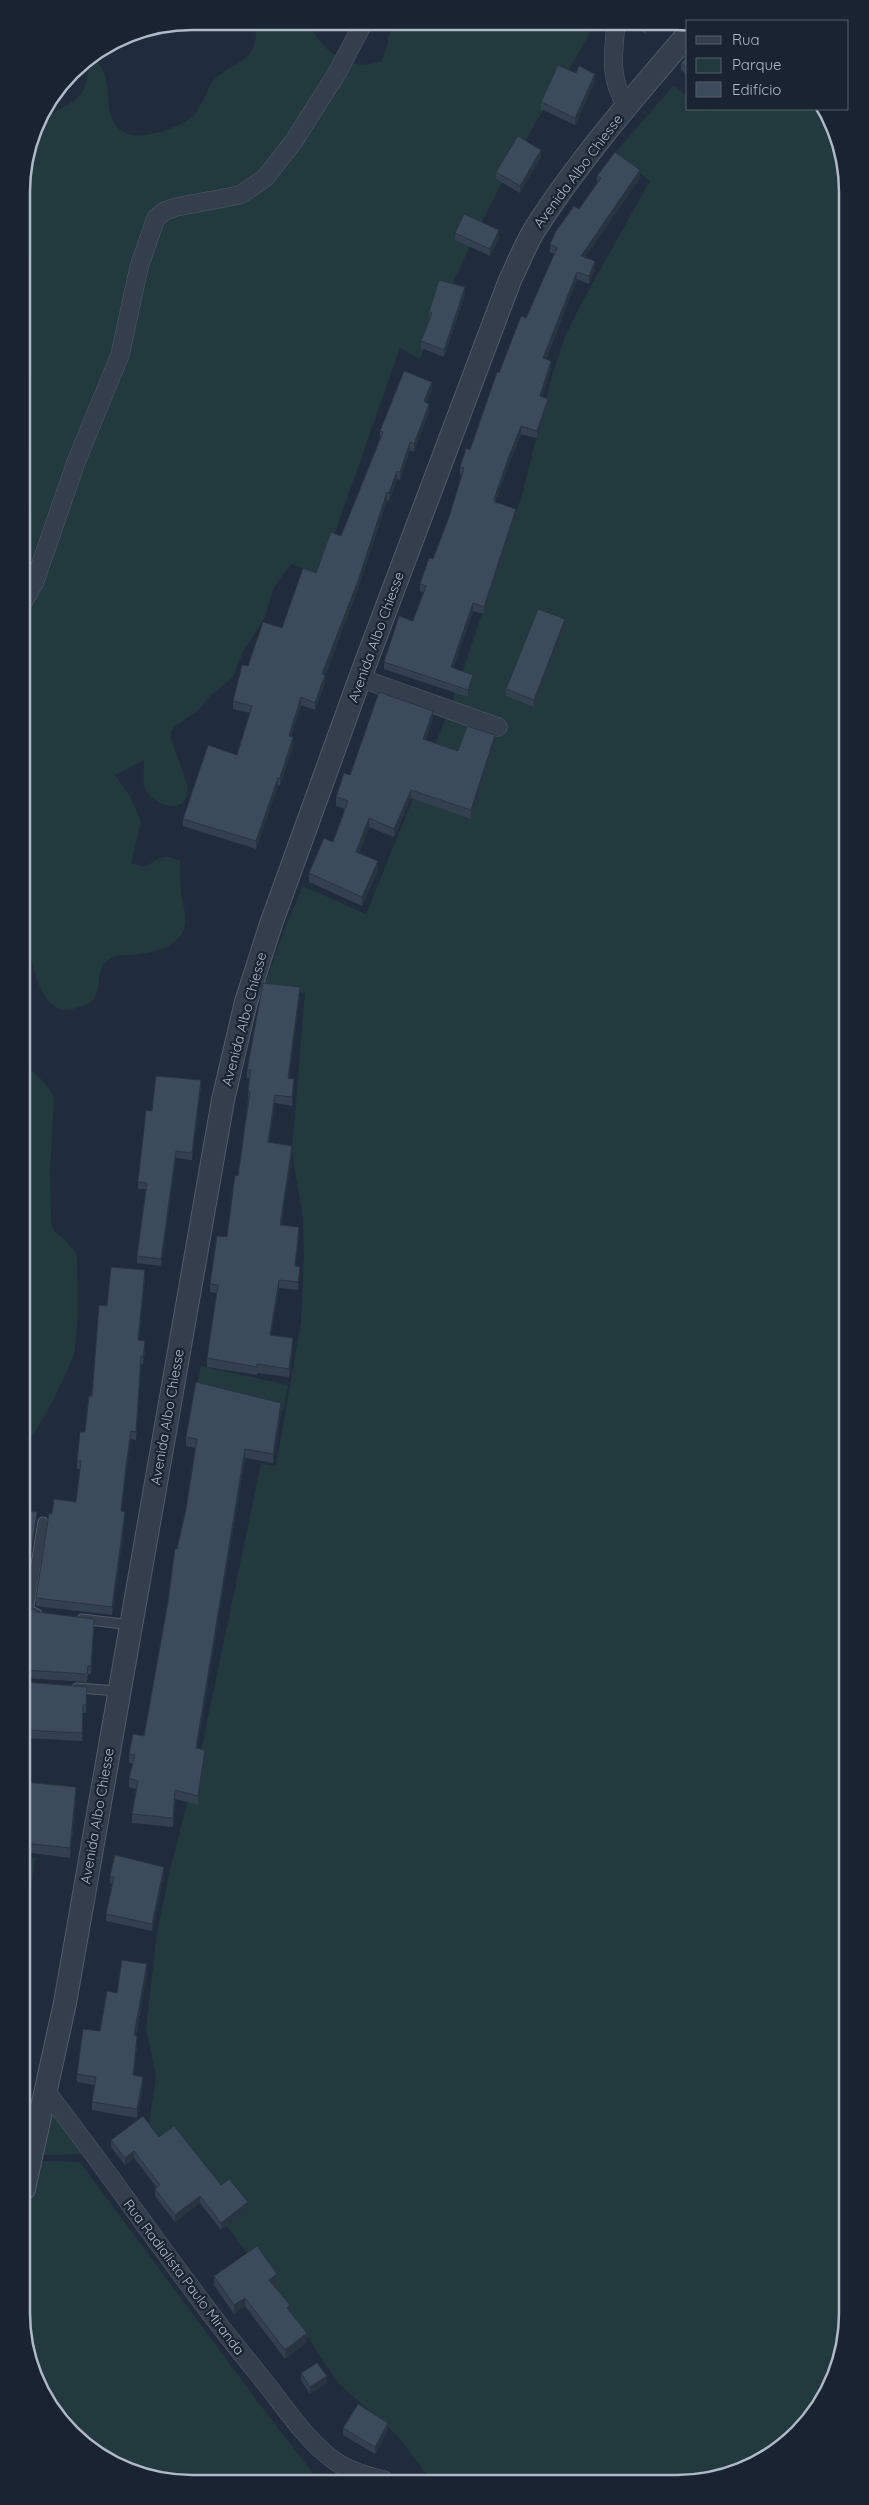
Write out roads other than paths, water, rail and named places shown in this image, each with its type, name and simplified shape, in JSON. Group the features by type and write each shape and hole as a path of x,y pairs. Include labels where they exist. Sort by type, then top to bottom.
{"street":[{"path":"30,590 35,581 76,462 120,355 139,267 156,218 165,211 176,207 240,196 265,178 294,141 337,73 360,30"},
{"path":"616,30 613,76 618,94 627,106"},
{"name":"Avenida Albo Chiesse","path":"30,2162 65,2003 223,1100 246,1002 271,924 360,678 510,280 534,231 568,181 627,106 686,36"},
{"path":"360,678 498,727"},
{"name":"Rua Radialista Paulo Miranda","path":"46,2091 95,2154 209,2315 312,2440 334,2460 370,2475"}],"lane":[{"path":"43,1522 30,1610 47,1615"},
{"path":"75,1619 131,1625"},
{"path":"71,1688 119,1691"}]}
